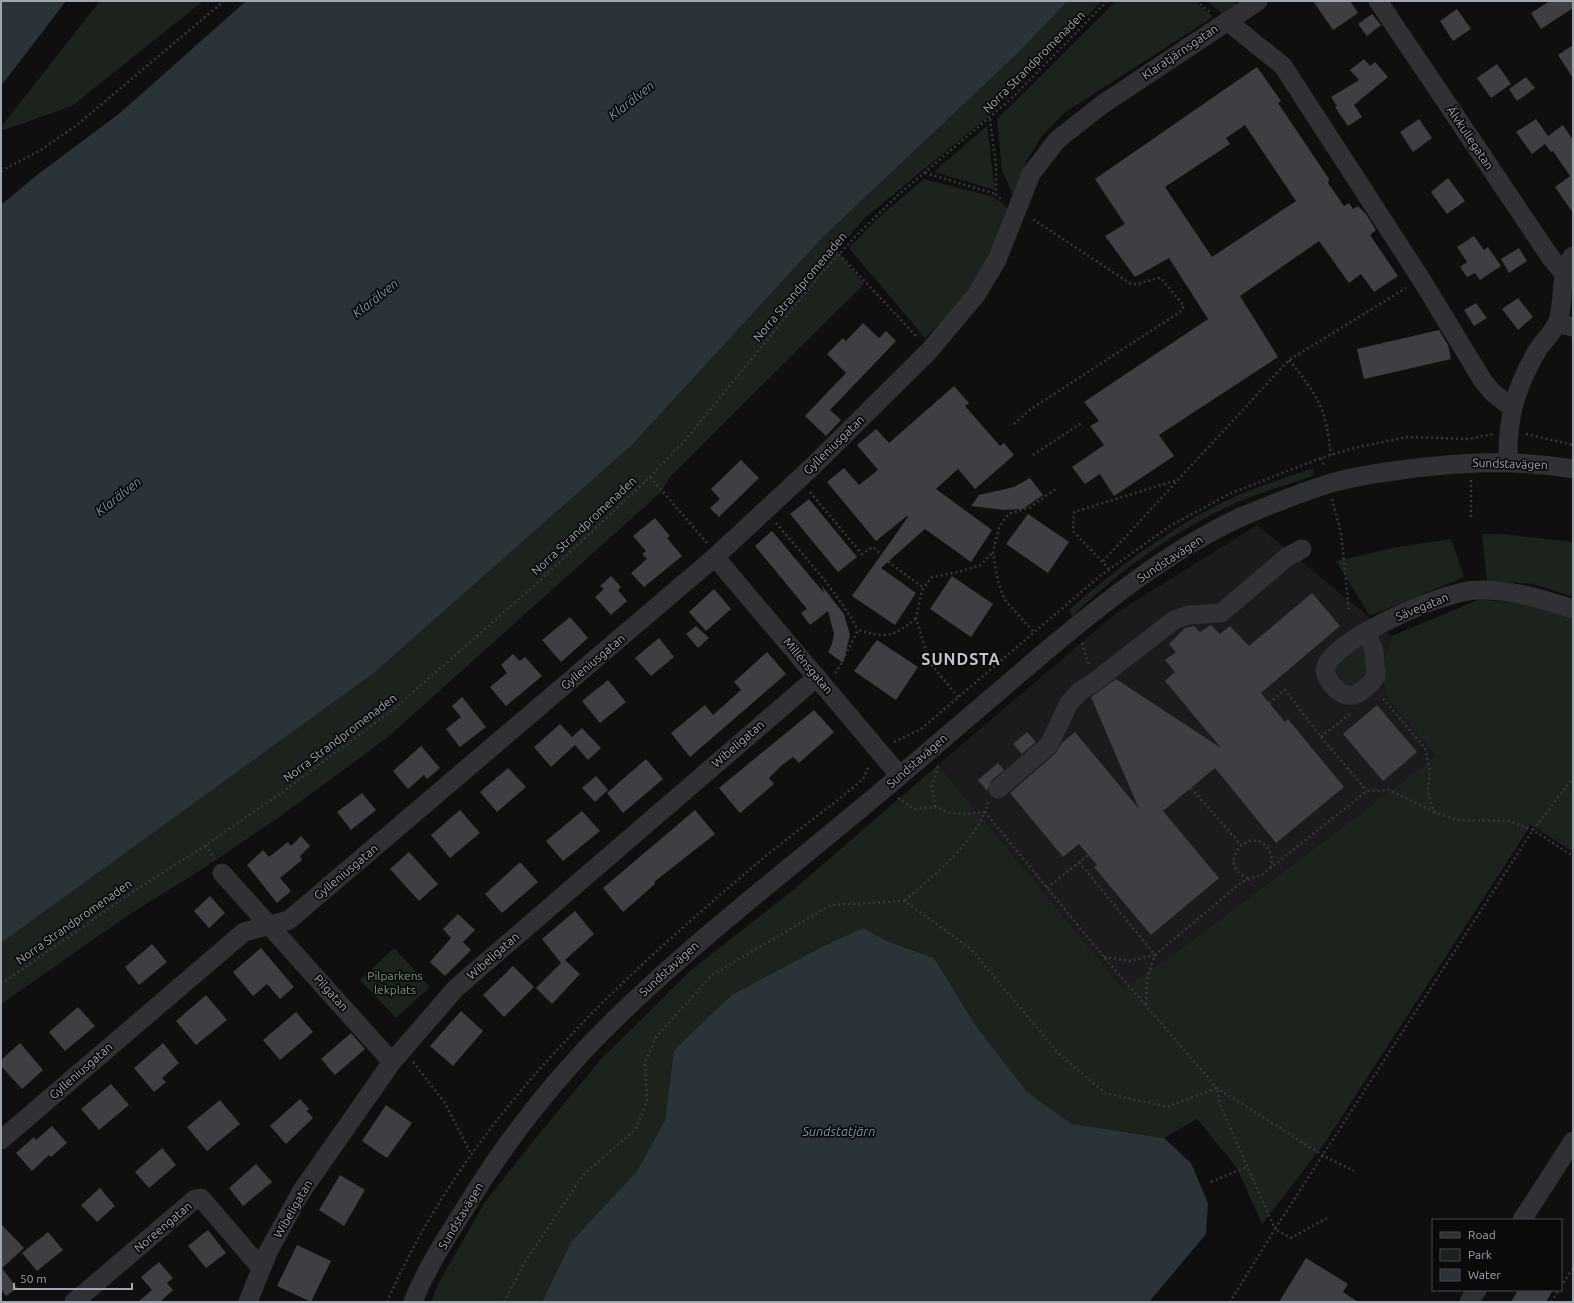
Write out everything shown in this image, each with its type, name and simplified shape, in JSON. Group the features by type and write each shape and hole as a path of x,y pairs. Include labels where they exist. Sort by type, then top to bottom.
{"street":[{"name":"Klaratjärnsgatan","path":"1104,104 1258,1"},
{"name":"Älvkullegatan","path":"1378,1 1551,258 1564,274"},
{"path":"1227,21 1283,66 1421,279 1483,381 1492,392 1512,408"},
{"name":"Gylleniusgatan","path":"1,1140 244,932 289,920 715,557 766,510 929,351 976,295 997,260 1031,174 1057,140 1104,104"},
{"path":"1508,462 1507,434 1512,408 1522,378 1538,349 1565,325 1562,307 1564,274 1573,256"},
{"name":"Sundstavägen","path":"414,1302 421,1283 444,1242 500,1153 561,1076 610,1024 713,930 886,788 1072,629 1123,590 1200,538 1243,516 1328,484 1362,476 1470,462 1508,462 1573,468"},
{"path":"998,789 1049,745 1069,703 1080,690 1093,683 1174,620 1189,615 1221,613 1287,557 1302,549"},
{"name":"Millénsgatan","path":"715,557 900,776"},
{"name":"Sävegatan","path":"1371,684 1353,696 1346,695 1339,691 1327,678 1325,668 1329,660 1345,644 1398,616 1446,596 1475,590 1497,590 1545,600 1573,609"},
{"path":"1367,632 1376,664 1376,676 1371,684"},
{"name":"Wibeligatan","path":"248,1302 268,1252 301,1192 397,1056 456,988 820,681"},
{"name":"Pilgatan","path":"222,873 256,912 397,1056"},
{"path":"1523,1219 1573,1141"},
{"name":"Noreengatan","path":"74,1302 195,1199 201,1198 261,1268"},
{"path":"1469,1302 1476,1291"}],"path":[{"path":"1,171 41,150 77,125 224,1"},
{"name":"Norra Strandpromenaden","path":"1,984 134,891 206,845 281,793 394,709 535,585 650,477 687,438 839,254 874,218 924,173 990,118 1107,1"},
{"path":"990,118 996,166 996,194"},
{"path":"924,173 996,194 1002,200 1017,208 1131,284 1161,278 1184,306 1180,312 1032,410 1014,424"},
{"path":"839,254 929,351"},
{"path":"1103,561 1289,360 1421,279"},
{"path":"1289,360 1314,392 1326,417 1331,455"},
{"path":"1034,455 1083,422"},
{"path":"1526,434 1573,445"},
{"path":"1471,475 1471,518"},
{"path":"650,477 711,547 715,557"},
{"path":"799,479 862,554 873,547 891,564 924,588"},
{"path":"1109,569 1073,531 1074,512 1177,480"},
{"path":"1033,631 1004,599 997,577 993,552 999,528 1008,514 1029,508 1057,488"},
{"path":"1334,506 1341,533 1349,610"},
{"path":"766,510 826,582 849,614 858,630 879,636 898,633 916,618"},
{"path":"958,697 930,663 916,618 924,588 932,577 958,572 981,565 993,552"},
{"path":"820,681 840,666 858,630"},
{"path":"1371,684 1425,748 1430,770 1428,793 1434,812"},
{"path":"1269,703 1285,690 1321,737 1367,791"},
{"path":"1321,737 1354,710"},
{"path":"1230,1302 1275,1229 1324,1156 1533,830 1573,778"},
{"path":"886,788 914,809 935,807 950,813 968,814 985,812"},
{"path":"1191,788 1241,845"},
{"path":"504,1302 524,1264 583,1175 636,1129 647,1101 645,1063 656,1037 712,975 831,905 904,901 954,857 975,832 985,812 988,800 998,789"},
{"path":"1103,956 1130,962 1155,955 1242,882 1257,877 1269,869 1367,791 1389,790 1434,812 1457,820 1509,821 1533,830 1573,856"},
{"path":"985,812 1103,956 1217,1088 1324,1156 1354,1172"},
{"path":"1250,879 1242,876 1234,866 1234,854 1241,845 1249,841 1255,841 1266,847 1272,858 1269,869"},
{"path":"1047,888 1088,855"},
{"path":"1079,862 1155,955"},
{"path":"904,901 970,948 1058,1053 1105,1093 1167,1106 1217,1088"},
{"path":"1146,1004 1148,978 1155,955"},
{"path":"397,1056 445,1104 471,1154"},
{"path":"1217,1088 1220,1105 1275,1229 1291,1238 1313,1228 1327,1218"},
{"path":"1211,1182 1248,1166"},
{"path":"1562,1285 1573,1268"},
{"path":"1551,1302 1558,1291"}],"shaded area":[{"path":"1257,525 1392,636 1381,667 1387,698 1436,756 1189,943 1123,990 938,765 1116,613"}],"green space":[{"path":"100,1 203,1 72,106 1,131 1,127"},
{"path":"1068,1 1102,1 989,116 867,216 836,250 864,284 670,477 661,492 387,738 282,815 204,868 127,916 1,1004 1,943 374,673 632,445 823,237 1017,54"},
{"path":"1116,1 1194,1 1213,17 1064,113 1042,136 1027,160 1013,196 1002,170 997,119"},
{"path":"1207,1 1234,1 1238,5 1224,15"},
{"path":"987,126 995,190 934,172"},
{"path":"924,179 994,197 1009,209 982,270 955,308 925,338 849,248 878,218"},
{"path":"1313,468 1313,476 1257,494 1235,503 1184,530 1125,570 1072,617 1069,610 1107,578 1147,548 1188,521 1232,498"},
{"path":"1482,534 1501,534 1573,542 1573,597 1533,584 1487,580"},
{"path":"1451,539 1464,577 1370,616 1336,561 1393,548"},
{"path":"1480,599 1546,607 1573,616 1573,852 1531,825 1326,1141 1262,1224 1237,1168 1197,1119 1164,1138 1072,1124 1027,1092 976,1026 934,958 889,942 863,928 674,1050 665,1120 637,1171 571,1242 542,1302 431,1302 438,1284 485,1202 602,1058 691,970 792,891 938,765 1123,989 1189,943 1436,756 1387,698 1381,667 1392,636"},
{"path":"1358,646 1365,651 1367,664 1366,674 1360,682 1348,687 1336,681 1334,667"},
{"name":"Pilparkens lekplats","path":"394,948 430,987 396,1018 360,980"}],"water":[{"path":"1,1 66,1 1,86"},
{"name":"Klarälven","path":"246,1 1068,1 1017,54 823,237 632,445 374,673 1,943 1,205 37,175 120,113"},
{"name":"Sundstatjärn","path":"863,928 889,942 934,958 976,1026 1027,1092 1072,1124 1164,1138 1191,1163 1208,1203 1206,1234 1149,1302 542,1302 571,1242 637,1171 665,1120 674,1050 732,995 824,946"}],"building":[{"path":"1313,1 1350,1 1358,13 1333,30"},
{"path":"1550,1 1573,1 1573,8 1541,29 1531,13"},
{"path":"1457,9 1471,29 1453,41 1440,21"},
{"path":"1372,14 1381,25 1367,36 1358,24"},
{"path":"1573,45 1573,78 1558,55"},
{"path":"1364,59 1370,66 1375,62 1388,77 1354,105 1362,117 1348,126 1335,107 1337,106 1331,97 1359,80 1350,70"},
{"path":"1497,64 1511,84 1491,98 1477,78"},
{"path":"1257,67 1281,101 1278,103 1329,179 1328,183 1344,206 1349,203 1353,209 1358,206 1366,214 1376,230 1370,235 1398,276 1374,292 1361,274 1349,283 1319,241 1240,296 1278,357 1159,435 1174,456 1114,496 1100,474 1085,484 1072,467 1104,445 1090,426 1099,421 1084,402 1208,319 1169,258 1135,277 1105,236 1125,224 1095,179","holes":["1245,125 1296,201 1212,257 1165,187 1230,144 1226,138"]},
{"path":"1526,77 1535,88 1517,101 1509,89"},
{"path":"1419,119 1432,138 1413,152 1400,132"},
{"path":"1536,119 1548,136 1563,125 1573,140 1573,213 1555,187 1570,176 1553,151 1551,152 1545,144 1532,154 1516,132"},
{"path":"1448,178 1465,201 1447,214 1431,192"},
{"path":"1474,236 1484,250 1488,247 1501,266 1480,280 1475,273 1467,277 1460,267 1467,262 1457,247"},
{"path":"1519,248 1527,261 1509,273 1501,259"},
{"path":"1518,298 1533,317 1518,330 1502,309"},
{"path":"1476,303 1487,318 1474,326 1464,310"},
{"path":"863,323 879,338 886,331 896,341 830,410 841,420 826,436 805,416 846,373 827,354 843,338 846,341"},
{"path":"1439,330 1448,345 1451,359 1364,379 1357,349"},
{"path":"954,386 969,403 965,406 1000,446 1004,443 1014,455 975,489 958,469 936,489 992,530 971,562 925,529 881,568 916,593 895,625 852,596 908,517 907,516 876,541 827,482 844,468 859,485 878,470 857,445 876,429 889,443"},
{"path":"741,460 759,478 719,517 710,508 720,499 711,489"},
{"path":"1030,478 1043,495 1023,509 1005,510 971,506 979,495 1014,487"},
{"path":"809,499 857,557 838,572 790,514"},
{"path":"1028,514 1069,542 1048,573 1006,544"},
{"path":"655,518 670,536 667,538 682,556 644,587 631,573 647,559 642,554 646,551 633,536"},
{"path":"772,531 824,593 822,586 844,614 850,635 843,663 828,652 832,644 834,634 828,611 810,625 801,613 807,609 755,546"},
{"path":"611,576 621,587 618,590 627,601 611,615 595,597 604,589 600,586"},
{"path":"952,576 993,604 971,637 930,609"},
{"path":"714,589 731,609 706,631 689,612"},
{"path":"1312,593 1340,626 1261,693 1285,722 1288,719 1344,787 1276,843 1215,768 1163,811 1219,878 1151,935 1094,867 1097,865 1079,844 1063,857 1010,793 1056,753 1062,743 1075,732 1139,809 1091,697 1116,679 1221,748 1165,681 1175,672 1165,660 1176,652 1169,644 1185,628 1194,626 1200,632 1211,625 1220,634 1230,626 1249,646"},
{"path":"570,617 588,638 561,662 542,640"},
{"path":"696,626 709,638 698,648 686,634"},
{"path":"659,638 674,657 651,676 635,658"},
{"path":"877,640 918,667 896,700 854,671"},
{"path":"767,652 786,674 690,757 671,733 705,705 713,715 741,690 734,682"},
{"path":"513,654 520,661 525,657 542,676 506,706 490,687 507,673 501,665"},
{"path":"608,680 626,702 600,723 582,701"},
{"path":"462,697 486,727 460,747 446,729 461,717 452,706"},
{"path":"1377,705 1417,752 1383,781 1343,734"},
{"path":"814,710 834,732 799,763 793,757 782,765 769,778 774,784 740,813 719,788"},
{"path":"560,724 572,737 582,728 601,748 588,760 575,745 551,767 534,747"},
{"path":"1027,732 1036,742 1022,754 1013,744"},
{"path":"421,746 440,768 427,779 424,775 408,789 393,771"},
{"path":"646,759 663,779 623,813 607,793"},
{"path":"998,763 1004,770 991,781 987,791 978,780"},
{"path":"508,768 526,787 497,812 480,792"},
{"path":"596,776 608,790 595,802 582,788"},
{"path":"362,793 376,810 351,830 337,812"},
{"path":"460,810 480,833 450,858 431,835"},
{"path":"695,810 715,834 654,882 655,884 623,912 603,888"},
{"path":"582,811 600,831 563,861 546,841"},
{"path":"301,836 310,846 300,856 302,860 280,878 291,891 277,903 247,865 263,850 269,857 288,842 291,846"},
{"path":"409,852 438,884 419,901 390,869"},
{"path":"520,862 538,882 502,913 485,894"},
{"path":"210,896 225,913 209,928 194,911"},
{"path":"575,911 594,934 565,960 580,974 552,1004 536,988 561,963 542,939"},
{"path":"458,914 475,930 463,942 471,950 445,976 430,962 451,938 443,929"},
{"path":"152,944 167,962 139,985 125,967"},
{"path":"261,948 294,987 280,999 267,984 253,996 233,972"},
{"path":"513,966 534,987 504,1017 483,995"},
{"path":"206,995 227,1020 196,1045 176,1021"},
{"path":"78,1007 95,1026 65,1051 49,1032"},
{"path":"461,1011 483,1031 453,1066 430,1046"},
{"path":"296,1012 313,1032 280,1060 263,1040"},
{"path":"351,1033 365,1049 335,1075 321,1059"},
{"path":"20,1043 43,1070 22,1089 1,1066 1,1060"},
{"path":"163,1043 179,1063 162,1078 166,1082 154,1092 134,1068"},
{"path":"111,1084 129,1105 99,1130 81,1109"},
{"path":"300,1099 309,1109 307,1111 313,1118 286,1144 270,1126"},
{"path":"220,1100 240,1124 207,1151 187,1127"},
{"path":"386,1105 412,1123 387,1158 362,1141"},
{"path":"52,1126 67,1143 51,1157 49,1155 32,1171 16,1153 34,1137 36,1140"},
{"path":"162,1148 176,1165 149,1188 135,1172"},
{"path":"256,1164 272,1182 243,1206 229,1188"},
{"path":"340,1175 365,1190 344,1226 319,1210"},
{"path":"100,1188 115,1206 97,1222 81,1205"},
{"path":"1,1224 24,1248 2,1268 17,1288 6,1296 1,1289"},
{"path":"208,1230 226,1253 206,1268 188,1246"},
{"path":"48,1232 63,1250 37,1271 22,1253"},
{"path":"297,1245 331,1261 311,1302 277,1286"},
{"path":"1306,1258 1348,1284 1343,1292 1358,1302 1279,1302"},
{"path":"159,1262 173,1278 167,1283 173,1290 160,1302 138,1302 152,1290 141,1277"},
{"path":"1517,1291 1552,1291 1546,1302 1511,1302"}],"district":[{"name":"SUNDSTA","path":"961,659"}]}
